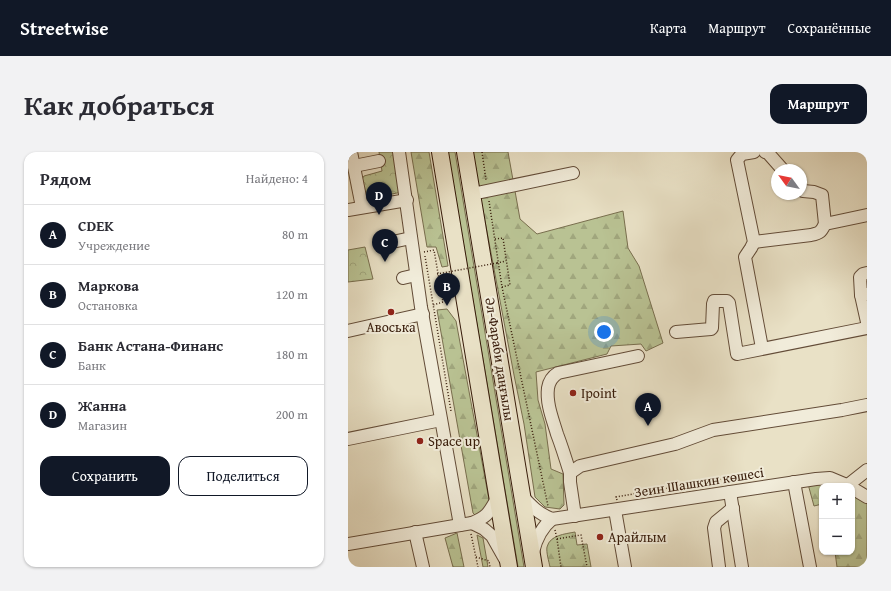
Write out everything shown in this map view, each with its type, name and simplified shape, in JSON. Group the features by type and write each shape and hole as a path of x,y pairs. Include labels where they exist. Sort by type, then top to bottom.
{"main road":[{"name":"Әл-Фараби даңғылы","path":"440,152 457,262 509,566"},
{"name":"Әл-Фараби даңғылы","path":"465,152 480,192 522,496 533,561"}],"street":[{"path":"351,152 362,207"},
{"path":"399,152 407,200 416,275 441,420 468,526"},
{"path":"754,152 742,154 737,160 754,242 745,257 762,348"},
{"path":"765,152 768,153 778,164"},
{"path":"354,166 379,161"},
{"path":"480,192 574,173"},
{"path":"754,242 818,234 825,224 822,195 807,191"},
{"path":"348,210 407,200"},
{"path":"825,224 867,215"},
{"path":"397,241 412,238"},
{"path":"867,273 860,277 867,322"},
{"path":"404,278 416,275"},
{"path":"676,332 711,329 714,301 726,301 730,303 737,354 867,328"},
{"path":"348,331 423,314"},
{"path":"575,516 570,473 551,416 548,402 548,388 551,380 558,373 638,356"},
{"path":"570,473 580,466 675,444 713,430 867,405"},
{"path":"348,439 441,420"},
{"path":"853,483 867,470"},
{"name":"Зеин Шашкин көшесі","path":"551,519 816,479 830,478 842,483"},
{"path":"794,482 810,567"},
{"name":"Зеин Шашкин көшесі","path":"855,489 867,496"},
{"path":"730,492 742,567"},
{"path":"468,526 487,515 498,496"},
{"path":"522,496 536,511 551,519 539,533 535,542 533,561"},
{"path":"719,567 714,528 716,522 733,508"},
{"path":"616,510 625,567"},
{"path":"348,544 415,532 468,526 484,529 492,536 509,566"},
{"path":"415,532 423,567"}],"path":[{"path":"482,152 480,192 495,239 502,287 551,519 557,539 561,567"},
{"path":"495,239 503,238 510,285 502,287"},
{"path":"433,304 443,302 434,250 424,252 451,412"},
{"path":"437,274 506,261"},
{"path":"616,510 616,497 738,476"},
{"path":"468,526 478,567"},
{"path":"557,539 581,535 587,567"},
{"path":"476,558 489,561 490,567"}],"green space":[{"path":"379,152 395,152 402,192 367,199 365,197 362,179 364,176 382,171"},
{"path":"411,152 429,152 448,266 442,267 436,247 427,247"},
{"path":"448,152 455,152 524,567 518,567"},
{"path":"472,152 508,152 520,219 537,234 623,211 628,248 639,266 663,343 646,351 641,344 611,346 607,354 536,372 538,400 545,424 551,469 563,474 564,505 560,509 545,507 535,497 524,424"},
{"path":"365,247 373,279 348,282 348,250"},
{"path":"447,309 456,321 490,505 477,517 473,513 437,310"},
{"path":"819,483 819,505 814,506 808,484"},
{"path":"855,494 867,500 867,567 837,567 835,555 855,555"},
{"path":"575,532 577,545 587,544 591,567 550,567 547,547 551,540 563,534"},
{"path":"457,533 464,567 453,567 445,538"},
{"path":"477,535 483,538 488,567 483,567"}],"place":[{"name":"Жанна","path":"379,215"},
{"name":"Банк Астана-Финанс","path":"385,262"},
{"name":"Маркова","path":"447,306"},
{"name":"Авоська","path":"391,312"},
{"name":"Ipoint","path":"573,393"},
{"name":"CDEK","path":"648,426"},
{"name":"Space up","path":"420,441"},
{"name":"Арайлым","path":"600,537"}]}
